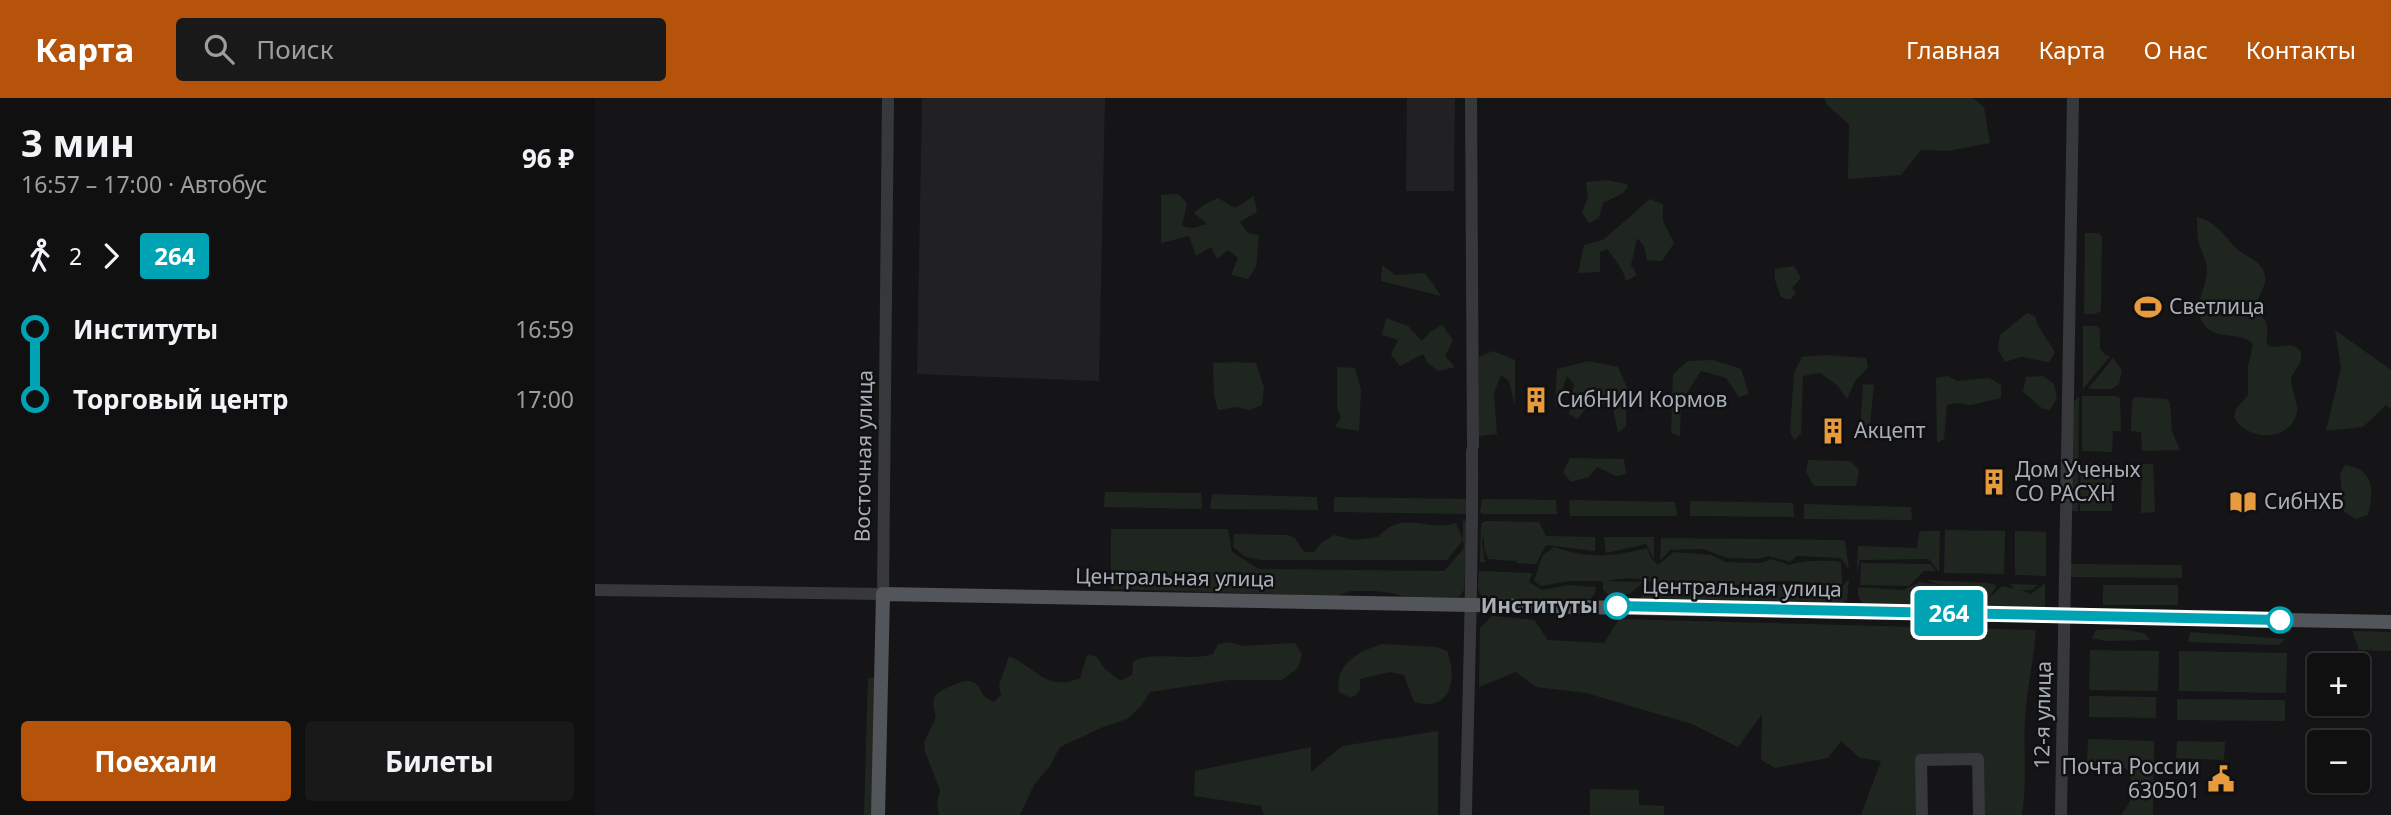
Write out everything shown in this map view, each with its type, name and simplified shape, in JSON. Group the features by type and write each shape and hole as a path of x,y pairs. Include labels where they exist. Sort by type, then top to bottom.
{"main road":[{"name":"Центральная улица","path":"883,594 2391,622"},
{"name":"Восточная улица","path":"878,815 883,594"}],"street":[{"name":"Восточная улица","path":"883,594 888,98"},
{"path":"1466,815 1473,554 1471,98"},
{"name":"12-я улица","path":"2061,815 2073,98"},
{"path":"595,590 883,594"},
{"path":"1922,815 1921,760 1978,760 1979,815"}],"shaded area":[{"path":"922,98 1105,98 1099,381 917,374"},
{"path":"1407,98 1455,98 1454,191 1406,191"},
{"path":"1824,98 1973,98 1984,107 1990,143 1948,151 1921,150 1901,175 1848,179 1849,124 1827,105"},
{"path":"1608,180 1629,185 1623,193 1603,203 1599,218 1589,223 1582,213 1588,197 1586,182"},
{"path":"1178,194 1187,203 1182,226 1193,228 1207,224 1194,213 1205,204 1218,198 1235,208 1254,196 1257,212 1240,222 1248,233 1259,235 1256,267 1248,279 1231,275 1238,258 1228,250 1217,259 1211,247 1196,256 1189,236 1161,243 1161,195"},
{"path":"1650,199 1663,204 1663,221 1674,243 1662,261 1647,260 1644,246 1637,238 1631,265 1637,275 1626,281 1621,268 1607,249 1600,252 1600,272 1578,273 1584,245 1603,240"},
{"path":"2197,217 2215,226 2238,250 2258,263 2263,270 2265,282 2257,305 2267,325 2269,346 2294,346 2301,352 2301,361 2291,378 2297,407 2296,416 2284,431 2256,434 2239,425 2234,417 2236,409 2248,395 2248,366 2253,344 2243,338 2212,332 2202,321 2199,307 2207,271 2198,239"},
{"path":"2085,233 2098,233 2102,236 2101,311 2095,314 2084,314"},
{"path":"1382,265 1395,275 1425,273 1441,296 1381,281"},
{"path":"1794,266 1801,278 1792,288 1796,293 1790,300 1781,297 1775,280 1775,269"},
{"path":"2027,313 2035,316 2055,353 2049,362 2021,357 2005,362 1998,350 2000,335"},
{"path":"1386,318 1408,326 1422,341 1442,325 1453,340 1445,356 1455,367 1438,371 1428,363 1423,354 1400,366 1391,354 1398,340 1382,335"},
{"path":"2083,326 2097,326 2100,330 2100,348 2105,355 2110,356 2083,389"},
{"path":"2335,330 2391,370 2391,409 2386,405 2363,427 2326,431 2341,368"},
{"path":"1493,351 1515,360 1515,406 1509,381 1501,375 1494,393 1497,434 1479,436 1479,357"},
{"path":"1827,355 1866,358 1868,367 1855,381 1847,399 1837,385 1820,373 1803,376 1801,434 1794,440 1790,432 1794,373 1802,357"},
{"path":"2113,358 2122,370 2119,384 2111,389 2088,389"},
{"path":"1713,360 1741,369 1749,394 1739,397 1726,378 1701,371 1681,402 1680,436 1671,433 1673,374 1688,361"},
{"path":"1589,361 1618,367 1630,394 1626,401 1626,426 1618,433 1612,403 1588,404 1578,419 1569,414 1574,384 1567,376 1555,409 1557,369"},
{"path":"1213,363 1256,363 1264,388 1262,405 1250,410 1236,407 1218,410 1214,396"},
{"path":"1337,367 1355,368 1361,390 1359,431 1335,427 1341,417 1337,408"},
{"path":"1948,376 1957,381 1989,378 2001,385 2001,398 1971,405 1947,405 1944,439 1937,443 1936,378"},
{"path":"2043,376 2054,384 2057,398 2050,410 2043,409 2023,392 2026,377"},
{"path":"1863,384 1874,385 1869,435 1863,431 1861,418"},
{"path":"2079,396 2078,511 2071,511 2073,403"},
{"path":"2082,396 2120,398 2121,431 2113,431 2112,452 2082,451"},
{"path":"2134,397 2167,399 2170,403 2172,431 2180,450 2142,451 2141,432 2131,431"},
{"path":"1570,458 1624,459 1626,474 1616,476 1597,467 1589,477 1571,482 1563,472"},
{"path":"1808,460 1850,461 1859,470 1856,486 1814,486 1806,472"},
{"path":"2081,463 2112,463 2112,511 2080,511"},
{"path":"2142,464 2153,464 2155,512 2141,513"},
{"path":"2345,465 2362,471 2370,483 2368,515 2356,519 2344,512 2340,474"},
{"path":"1105,492 1201,493 1202,507 1104,507"},
{"path":"1212,494 1317,497 1318,510 1211,509"},
{"path":"1334,497 1467,499 1467,514 1334,512"},
{"path":"1482,499 1556,500 1557,514 1482,514"},
{"path":"1571,500 1675,502 1677,516 1570,516"},
{"path":"1690,501 1793,503 1794,517 1690,516"},
{"path":"1804,504 1911,507 1912,520 1804,519"},
{"path":"1463,519 1468,525 1464,590 1459,597 1405,597 1373,591 1351,591 1338,596 1111,589 1111,529 1228,529 1232,552 1259,569 1444,571 1464,548"},
{"path":"1485,521 1539,522 1546,536 1595,537 1595,551 1546,545 1536,564 1516,563 1517,559 1488,559 1484,548 1484,534 1482,543 1485,562 1480,562 1481,524"},
{"path":"1406,522 1435,525 1456,523 1463,540 1447,560 1261,560 1246,557 1233,547 1234,534 1288,535 1295,538 1304,552 1314,552 1322,542 1334,535 1354,540 1378,537 1387,528"},
{"path":"1945,530 2005,531 2004,574 1944,573"},
{"path":"1940,531 1939,572 1929,559 1860,560 1857,572 1858,546 1917,548 1919,533"},
{"path":"2015,531 2046,532 2046,576 2015,575"},
{"path":"1604,537 1654,537 1654,559 1646,544 1606,553"},
{"path":"1661,538 1840,540 1845,541 1849,570 1841,558 1797,556 1790,562 1769,556 1757,559 1727,558 1703,549 1670,550 1660,561"},
{"path":"1554,547 1601,555 1647,548 1658,565 1674,552 1711,555 1726,562 1760,563 1772,559 1790,565 1815,561 1841,562 1842,584 1829,593 1810,583 1798,581 1728,586 1683,584 1662,590 1666,592 1685,587 1711,590 1782,585 1809,588 1834,596 1849,579 1847,600 1841,604 1641,600 1641,596 1653,586 1659,588 1647,581 1633,578 1605,581 1643,582 1630,594 1608,594 1603,590 1603,581 1569,581 1541,586 1534,581 1542,556"},
{"path":"1861,563 1930,564 1936,571 1924,571 1909,586 1860,585"},
{"path":"2071,564 2182,565 2182,578 2070,577"},
{"path":"1479,571 1532,573 1529,582 1542,590 1569,585 1596,587 1590,599 1492,599 1481,596 1478,588"},
{"path":"1926,580 1997,585 1989,598 2002,586 2015,589 2010,584 2038,585 2031,590 2021,590 2031,594 2045,583 2045,607 1863,604 1858,597 1858,587 1903,590 1920,582 1941,585"},
{"path":"2103,585 2178,585 2178,605 2103,605"},
{"path":"1492,616 1534,620 1548,640 1604,643 1619,619 2036,630 2025,719 2025,787 2022,815 1979,815 1978,760 1921,760 1922,815 1861,815 1881,761 1860,758 1841,741 1828,758 1775,768 1761,760 1762,714 1738,747 1692,724 1586,693 1536,687 1516,672 1479,687 1480,628"},
{"path":"2119,629 2144,633 2150,640 2106,641 2092,638 2096,630"},
{"path":"2352,631 2391,632 2391,651 2359,650"},
{"path":"2190,632 2286,639 2278,645 2188,642"},
{"path":"1229,642 1242,646 1295,643 1302,654 1298,668 1282,680 1229,680 1150,692 1141,706 1127,719 1060,747 1050,766 1034,785 1020,815 939,815 937,804 940,790 924,743 936,717 933,704 935,696 942,690 970,681 978,685 985,697 994,702 1001,695 999,685 1009,656 1042,677 1068,682 1080,678 1087,655 1096,656 1104,668 1120,681 1132,675 1133,662 1140,659 1203,656 1213,654 1218,644"},
{"path":"1382,644 1437,647 1447,651 1452,675 1445,697 1431,704 1414,702 1404,675 1390,672 1360,679 1360,690 1355,696 1349,697 1339,692 1338,682 1344,666 1357,655"},
{"path":"2090,650 2159,651 2158,691 2089,690"},
{"path":"2179,651 2287,653 2286,693 2179,691"},
{"path":"868,678 875,678 872,815 864,815"},
{"path":"2089,696 2156,697 2156,718 2089,717"},
{"path":"2177,699 2285,700 2285,721 2177,720"},
{"path":"1438,731 1438,815 1264,815 1261,806 1194,796 1195,771 1311,747 1311,772 1342,746"},
{"path":"2088,739 2154,741 2153,815 2123,815 2131,799 2130,771 2116,764 2087,764"},
{"path":"2177,741 2225,742 2224,760 2176,758"},
{"path":"1590,789 1639,790 1639,805 1664,806 1664,815 1590,815"}],"bus line":[{"name":"264","path":"1617,606 2280,620"}],"place":[{"name":"Светлица","path":"2148,307"},
{"name":"СибНИИ Кормов","path":"1536,400"},
{"name":"Акцепт","path":"1833,431"},
{"name":"Дом Ученых СО РАСХН","path":"1994,482"},
{"name":"СибНХБ","path":"2243,502"},
{"name":"Институты","path":"1617,606"},
{"name":"Почта России 630501","path":"2221,779"}]}
